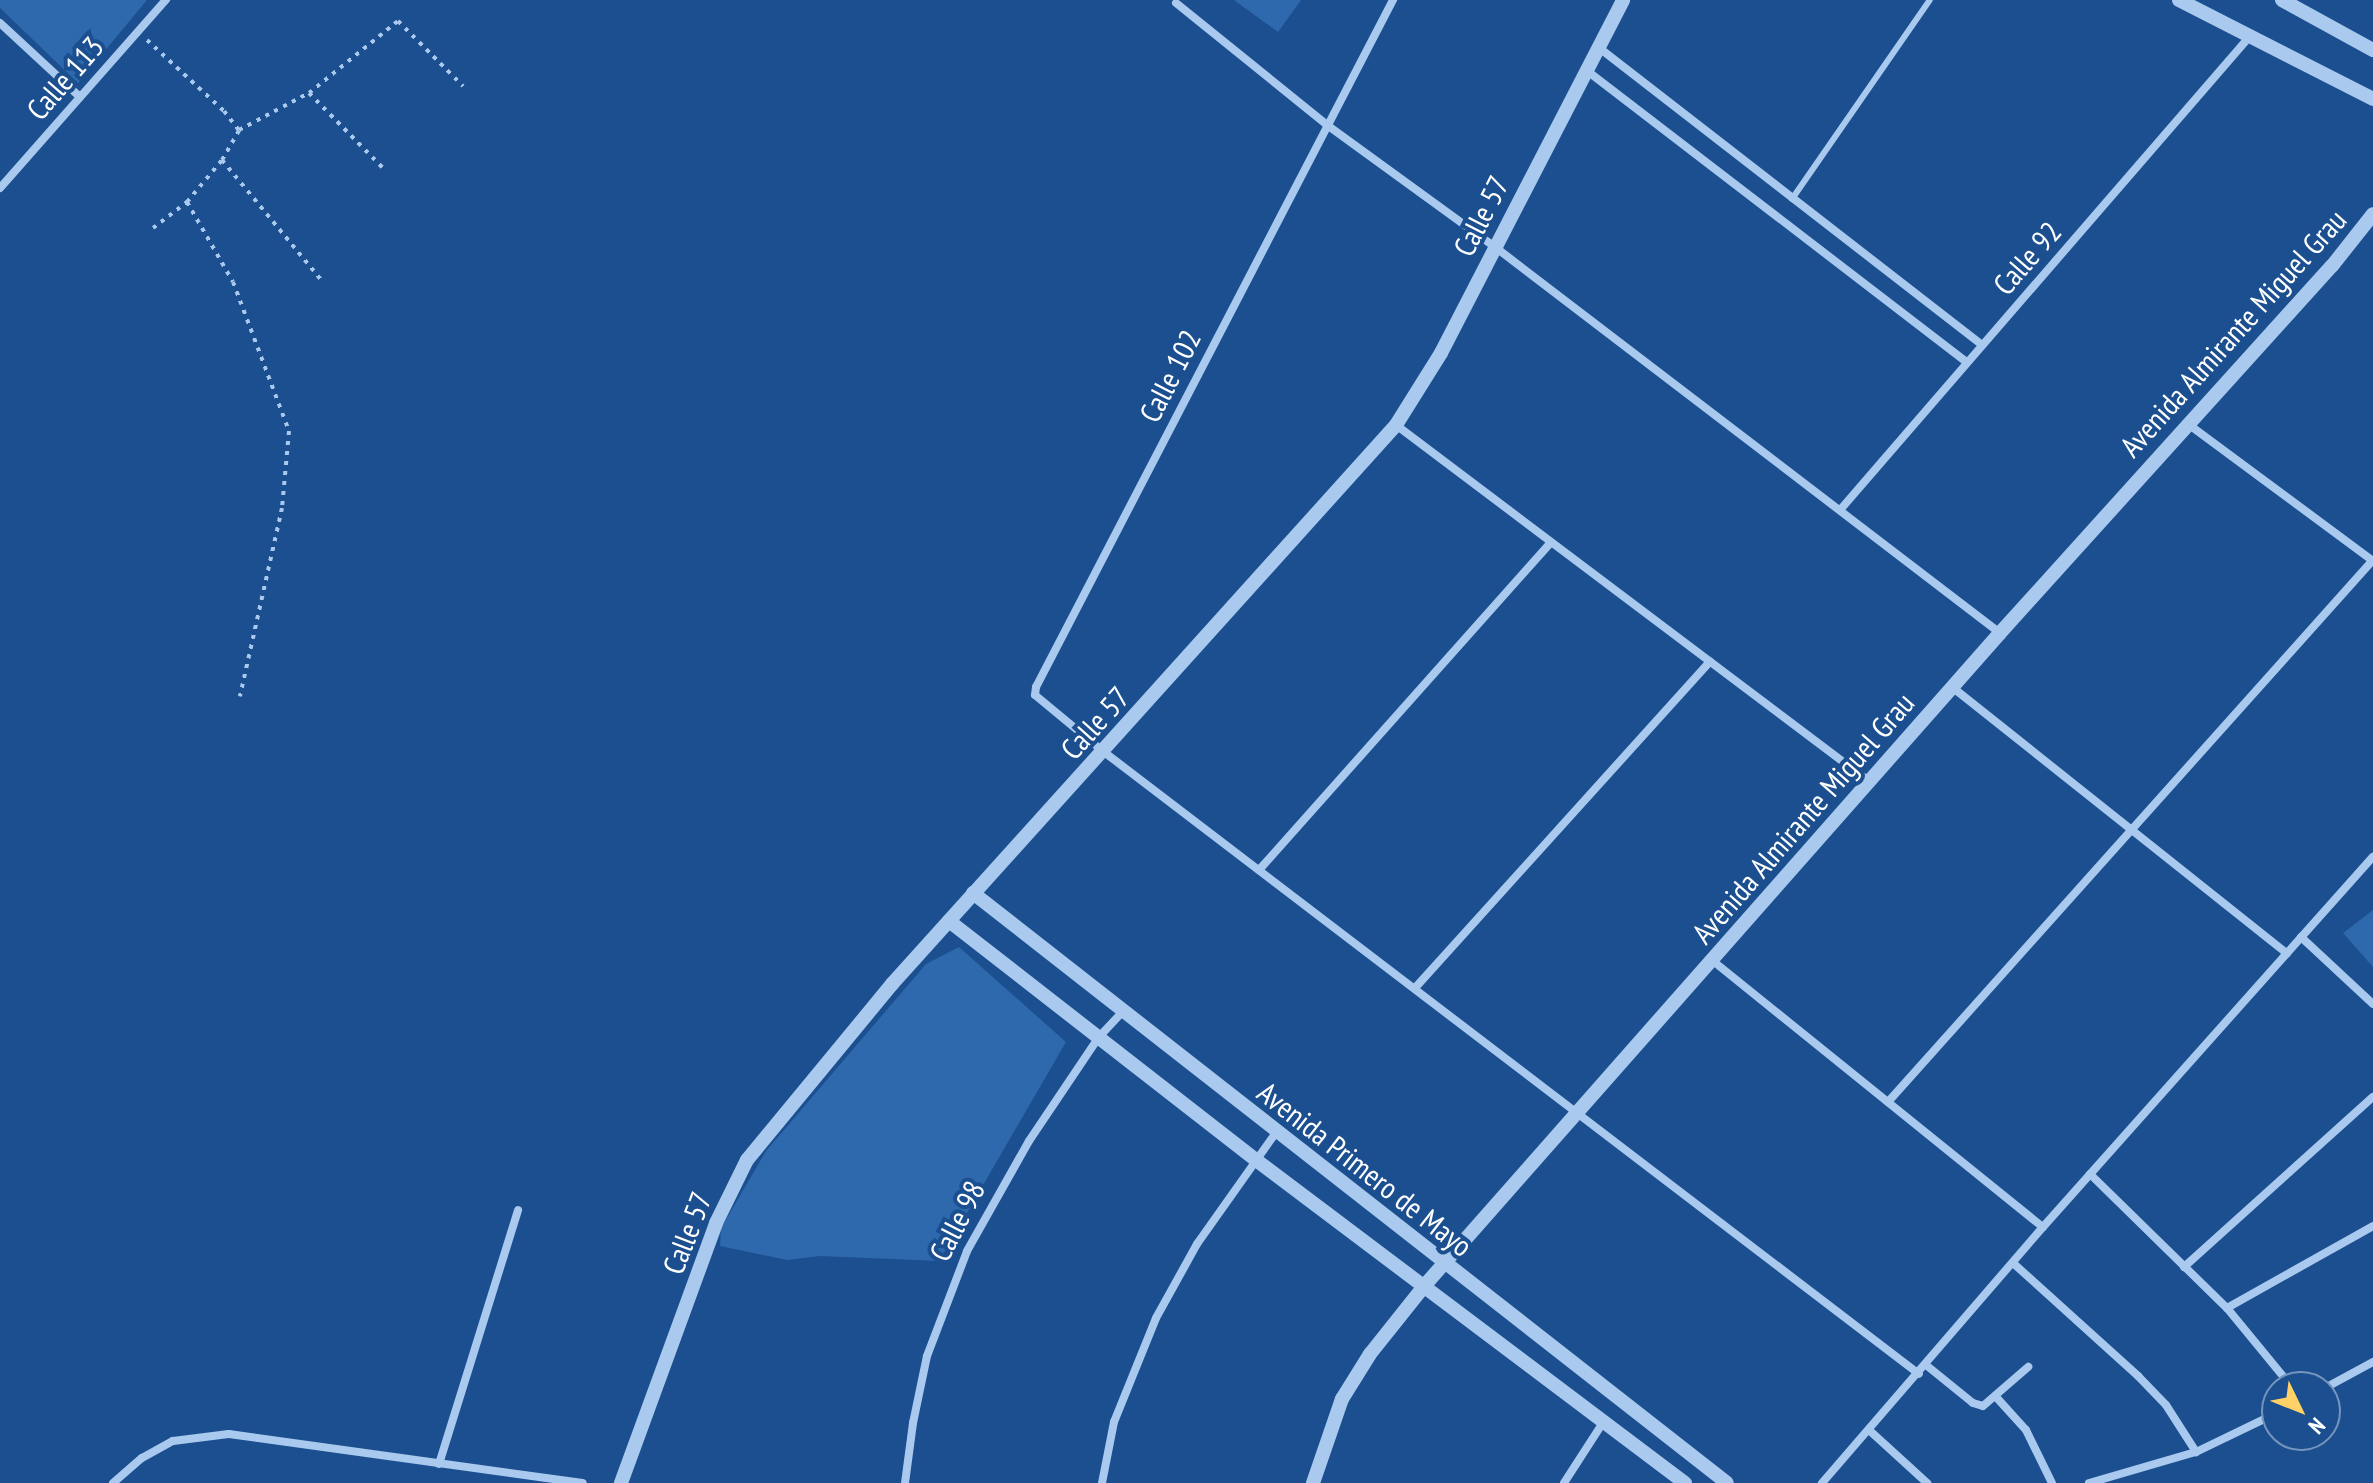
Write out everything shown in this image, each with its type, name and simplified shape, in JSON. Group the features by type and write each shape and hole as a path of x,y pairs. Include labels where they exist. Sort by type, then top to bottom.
{"street":[{"name":"Calle 113","path":"0,188 166,0"},
{"name":"Calle 102","path":"1393,0 1036,687 1035,695 1104,752 1919,1374"},
{"name":"Calle 57","path":"621,1483 716,1223 738,1174 805,1086 973,893 1104,752 1396,425 1431,372 1623,0"},
{"path":"2179,0 2373,99"},
{"path":"2282,0 2373,50"},
{"path":"1176,3 1327,125 1495,247 2000,633"},
{"path":"0,23 80,97"},
{"name":"Calle 92","path":"1840,510 2250,36"},
{"path":"1598,47 1982,345"},
{"path":"1586,70 1967,362"},
{"name":"Avenida Almirante Miguel Grau","path":"1313,1483 1329,1428 1358,1372 1443,1263 2000,633 2332,266 2373,214"},
{"path":"1888,1102 2372,561 2188,423"},
{"path":"1396,425 1870,782"},
{"path":"1259,870 1551,542"},
{"path":"1415,988 1710,661"},
{"path":"1952,687 2287,953"},
{"path":"1822,1483 2043,1227 2373,857"},
{"name":"Avenida Primero de Mayo","path":"973,893 1727,1483"},
{"name":"Avenida Primero de Mayo","path":"949,921 1256,1160 1685,1483"},
{"path":"2301,937 2373,1004"},
{"path":"1713,961 2043,1227"},
{"name":"Calle 98","path":"905,1483 927,1356 967,1251 1017,1159 1099,1037 1123,1011"},
{"path":"2184,1267 2373,1097"},
{"path":"1102,1483 1114,1422 1156,1318 1197,1244 1277,1131"},
{"path":"2090,1174 2227,1308 2279,1371"},
{"path":"439,1464 518,1210"},
{"path":"2227,1308 2373,1226"},
{"path":"2013,1263 2145,1382 2172,1414 2196,1452"},
{"path":"2341,1379 2373,1362"},
{"path":"1926,1365 1978,1406 1989,1404 1997,1398 2028,1367"},
{"path":"1997,1398 2026,1430 2052,1483"},
{"path":"1564,1483 1604,1420"},
{"path":"2089,1483 2196,1452 2261,1421"},
{"path":"1869,1430 1927,1483"},
{"path":"113,1483 157,1449 209,1434 229,1434 583,1483"}],"lane":[{"path":"1792,199 1930,0"}],"path":[{"path":"153,228 187,202 222,160 239,130 309,93 398,21 463,86"},
{"path":"138,31 224,111 239,130"},
{"path":"309,93 383,168"},
{"path":"222,160 322,281"},
{"path":"187,202 233,282 289,431 282,508 240,696"}],"shaded area":[{"path":"0,0 147,0 78,83 0,8"},
{"path":"1234,0 1301,0 1278,32"},
{"path":"2373,910 2373,967 2343,933"},
{"path":"959,947 1066,1042 939,1261 820,1256 787,1260 720,1246 721,1228 766,1151 926,964"}]}
